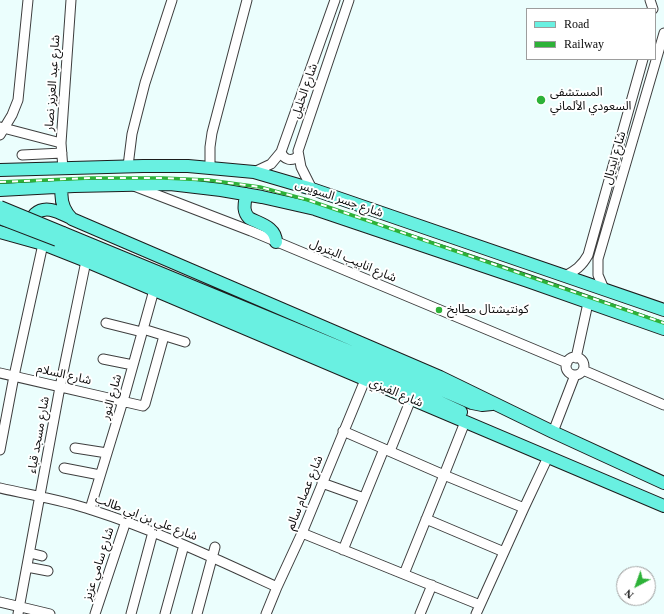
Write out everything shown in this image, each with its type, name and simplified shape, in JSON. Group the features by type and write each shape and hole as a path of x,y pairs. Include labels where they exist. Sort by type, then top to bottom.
{"main road":[{"name":"شارع جسر السويس","path":"0,170 128,166 188,166 254,172 312,189 664,310"},
{"name":"شارع جسر السويس","path":"0,190 170,184 246,194 315,209 664,329"},
{"path":"62,187 61,197 64,207 72,219"},
{"path":"246,194 244,209 247,216 271,229 275,235 276,242"},
{"path":"0,207 60,236 388,378 476,419 490,432"},
{"path":"43,244 35,240 30,232 30,224 31,219 36,213 40,210 49,209 440,377 553,432 664,483"},
{"path":"0,218 60,236 400,372 472,403 482,405 495,404"},
{"name":"شارع الفيزي","path":"0,232 43,244 664,506"}],"street":[{"path":"28,0 18,100 12,115 1,130 61,143"},
{"name":"شارع عبد العزيز نصار","path":"62,169 61,143 71,0"},
{"path":"128,166 132,134 144,83 172,0"},
{"path":"210,167 211,137 247,0"},
{"name":"شارع الخليل","path":"254,172 271,164 282,152 335,0"},
{"name":"شارع الخليل","path":"298,156 299,147 349,0"},
{"name":"شارع ايديال","path":"604,289 598,270 598,259 664,33"},
{"name":"شارع ايديال","path":"565,276 577,269 588,255 643,60"},
{"path":"282,152 285,158 289,160 298,156 303,173 312,189"},
{"path":"22,155 62,153"},
{"name":"شارع انابيب البترول","path":"129,185 195,209 567,363"},
{"path":"0,450 14,376 43,244"},
{"name":"شارع مسجد قباء","path":"19,610 60,387 86,262"},
{"path":"582,264 598,270"},
{"name":"شارع النور","path":"90,509 123,401 154,290"},
{"path":"576,358 588,303"},
{"path":"106,323 185,342"},
{"name":"شارع السلام","path":"0,373 143,406 145,405 164,336"},
{"path":"103,358 133,365"},
{"path":"553,432 579,372 582,362 576,358 569,360 567,363 567,371 570,374 579,372 664,405"},
{"name":"شارع عصام سالم","path":"266,614 302,533 365,380"},
{"path":"342,550 364,498 411,400"},
{"path":"404,574 465,422"},
{"path":"343,431 524,508"},
{"path":"75,448 107,453"},
{"path":"476,614 548,457"},
{"path":"64,468 100,475"},
{"path":"322,483 364,498"},
{"name":"شارع علي بن ابي طالب","path":"0,488 90,509 126,521 212,557 277,587"},
{"path":"426,519 504,552"},
{"name":"شارع سامي عزيز","path":"95,614 126,521"},
{"path":"131,614 153,532"},
{"path":"302,533 480,605"},
{"path":"165,614 184,545"},
{"path":"197,614 215,547"},
{"path":"30,553 42,556"},
{"path":"27,566 48,571"},
{"path":"420,614 432,585"},
{"path":"0,602 19,610 50,614"}],"railway":[{"path":"0,182 91,178 163,178 208,180 260,187 308,200 664,323"}],"place":[{"name":"المستشفى السعودي الألماني","path":"541,100"},
{"name":"كونتيشتال مطابخ","path":"439,310"}]}
